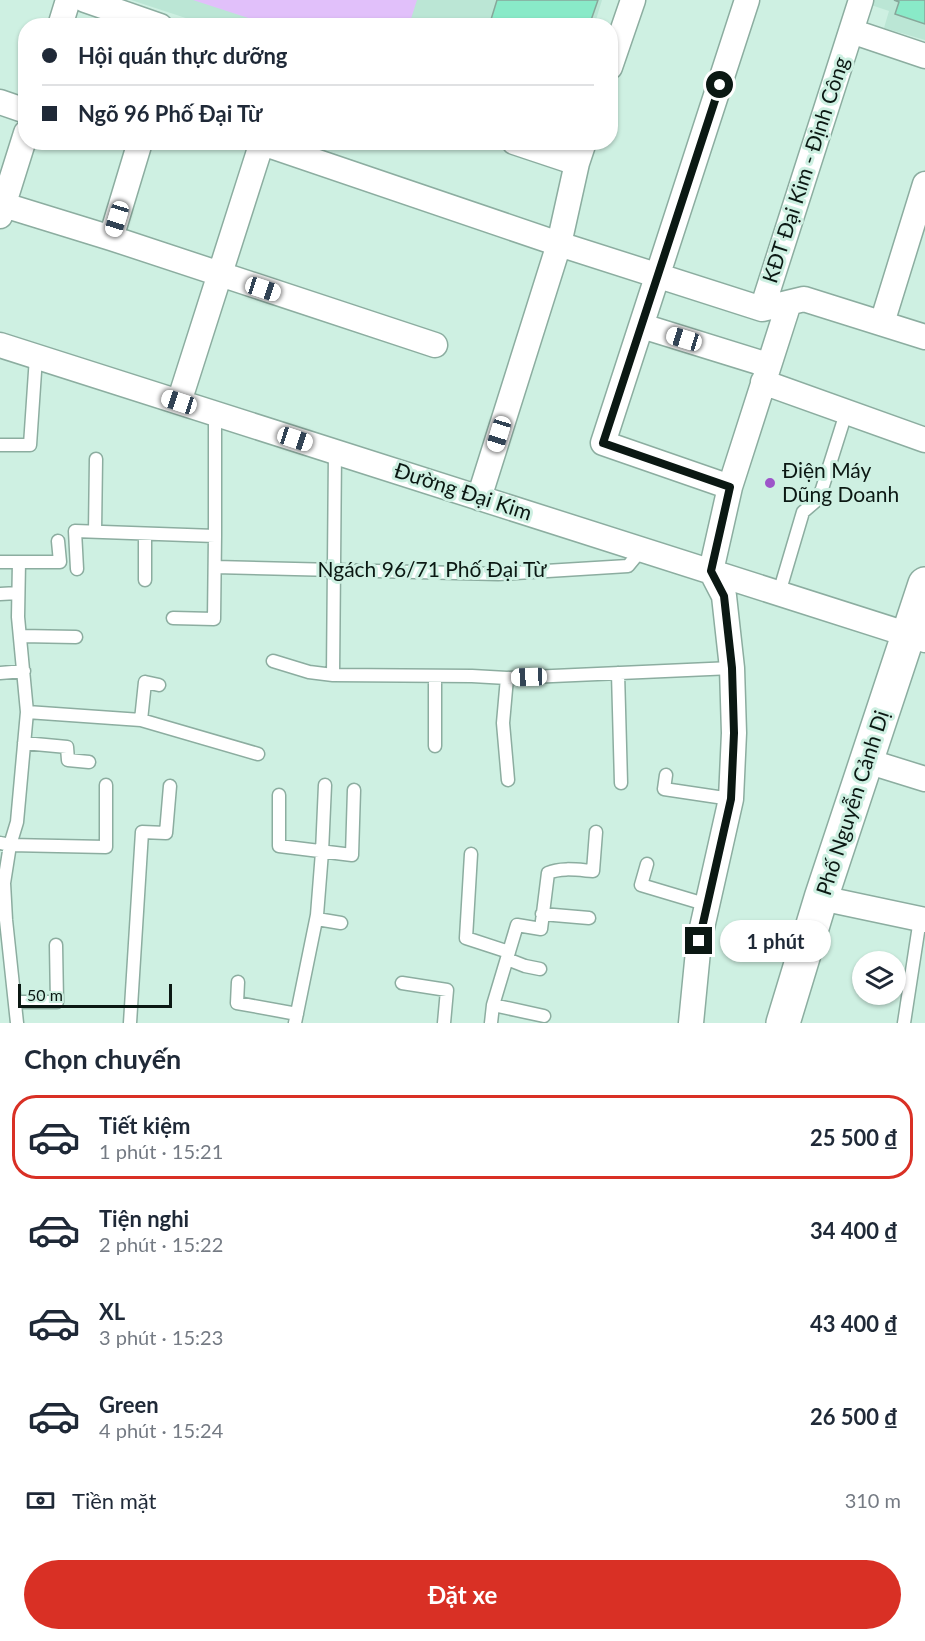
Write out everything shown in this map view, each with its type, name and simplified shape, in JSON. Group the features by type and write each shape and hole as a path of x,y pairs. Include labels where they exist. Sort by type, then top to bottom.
{"main road":[{"name":"Phố Nguyễn Cảnh Dị","path":"783,1023 821,898 867,761 917,638 925,584"}],"street":[{"path":"62,18 68,0"},
{"path":"85,0 137,18"},
{"path":"618,44 633,0"},
{"path":"730,487 603,443 747,0"},
{"name":"KĐT Đại Kim - Định Công","path":"762,309 861,0"},
{"name":"KĐT Đại Kim - Định Công","path":"851,31 925,56"},
{"path":"0,102 18,108"},
{"path":"21,150 2,211 111,238 435,345"},
{"path":"111,238 138,150"},
{"name":"KĐT Đại Kim - Định Công","path":"179,402 260,150"},
{"name":"KĐT Đại Kim - Định Công","path":"283,150 559,244 762,309 804,298 925,337"},
{"path":"479,498 559,244 581,153 563,150"},
{"path":"882,323 925,184"},
{"path":"692,1023 699,941 731,799 734,733 732,668 724,596 711,571 730,487 789,303"},
{"path":"642,326 765,374 846,413 925,440"},
{"name":"Đường Đại Kim","path":"0,345 779,592 917,638"},
{"path":"867,761 925,779"},
{"path":"821,898 922,920"}],"lane":[{"path":"0,445 30,445 36,357"},
{"path":"779,592 803,512 817,500 822,489 846,413"},
{"path":"173,618 214,619 215,414"},
{"path":"333,675 334,452"},
{"path":"95,532 96,459"},
{"path":"77,569 75,531 215,536"},
{"path":"145,534 145,580"},
{"path":"0,562 60,562 58,541"},
{"name":"Ngách 96/71 Phố Đại Từ","path":"214,567 498,574 628,566 642,549"},
{"path":"17,1023 4,883 5,844 16,822 27,712 18,593 19,562"},
{"path":"0,594 18,593"},
{"path":"21,636 76,637"},
{"path":"273,661 309,672 333,675 507,678 732,668"},
{"path":"0,673 24,671"},
{"path":"618,673 621,783"},
{"path":"435,676 435,746"},
{"path":"507,678 503,723 508,780"},
{"path":"141,720 145,682 159,685"},
{"path":"27,712 141,720 258,754"},
{"path":"24,743 67,747 68,760 89,762"},
{"path":"666,776 664,789 731,799"},
{"path":"5,844 106,847 106,785"},
{"path":"130,1023 142,832 166,833 170,786"},
{"path":"238,982 237,1003 296,1018 317,919 325,786"},
{"path":"279,795 279,846 352,855 354,790"},
{"path":"491,1023 493,1005 517,924 541,929 548,873 551,867 593,871 596,832"},
{"path":"471,854 466,938 525,966 540,969"},
{"path":"647,864 641,885 708,905"},
{"path":"542,914 590,918"},
{"path":"317,919 341,922"},
{"path":"904,1023 922,920"},
{"path":"15,1002 57,1002 56,945"},
{"path":"402,983 447,990 444,1023"},
{"path":"493,1005 544,1016"}],"shaded area":[{"path":"131,0 602,0 596,18 186,18"},
{"path":"193,0 417,0 411,18 248,18"},
{"path":"872,0 925,0 925,40 884,28 889,11 871,5"}],"building":[{"path":"497,0 598,0 592,18 491,18"},
{"path":"894,0 925,0 925,24 895,14 899,2"}],"place":[{"name":"Điện Máy Dũng Doanh","path":"770,483"}],"route":[{"path":"699,941 731,799 734,733 732,668 724,596 711,571 730,487 603,443 720,85"}]}
